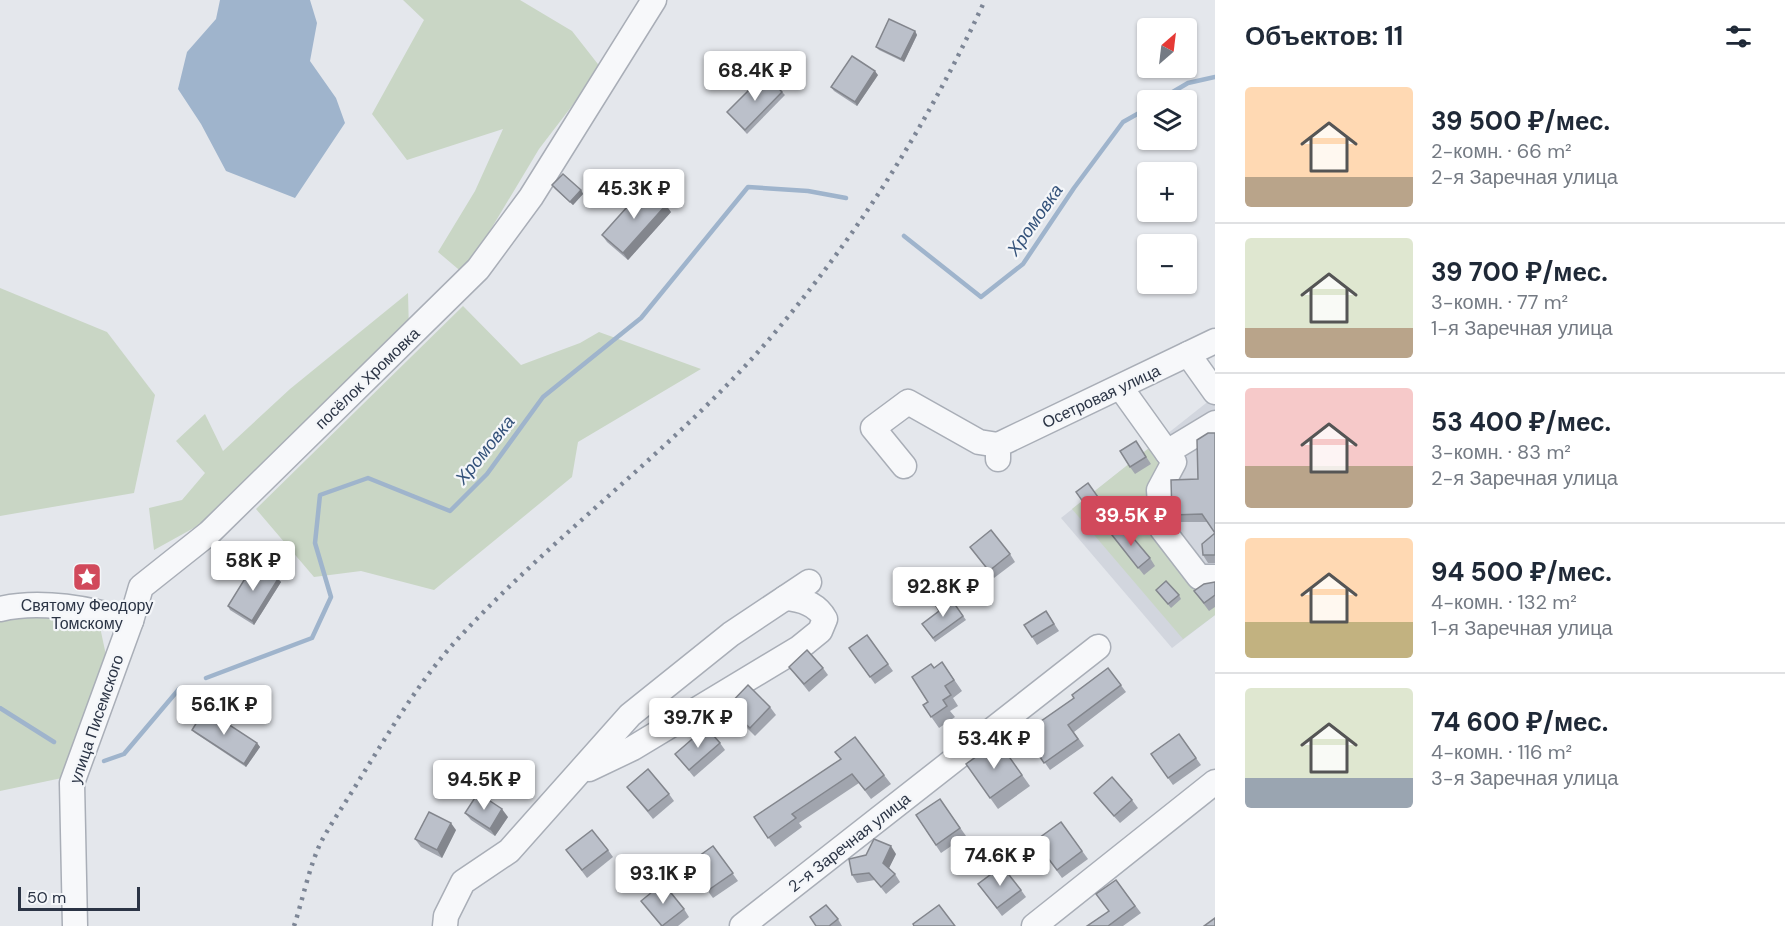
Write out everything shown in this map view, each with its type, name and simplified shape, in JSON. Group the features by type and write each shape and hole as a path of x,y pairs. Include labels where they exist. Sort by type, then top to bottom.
{"street":[{"name":"посёлок Хромовка","path":"131,621 141,587 209,533 478,269 531,197 654,0"},
{"name":"Осетровая улица","path":"904,466 873,428 908,402 998,452 1215,341"},
{"path":"1188,354 1215,392"},
{"path":"1121,388 1174,462 1159,490 1162,529 1199,577 1215,577"},
{"path":"1167,452 1215,423"},
{"path":"445,926 446,916 463,882 509,851 580,774 630,715 731,634 809,582"},
{"path":"580,774 633,748 799,648 820,631 825,619 819,610 797,599 785,598"},
{"path":"0,609 20,604 56,607 100,612 131,621"},
{"name":"улица Писемского","path":"75,926 72,783 131,621"},
{"name":"2-я Заречная улица","path":"742,926 1098,647"},
{"path":"1034,926 1215,782"}],"shaded area":[{"path":"1215,396 1215,615 1172,648 1061,518"}],"green space":[{"path":"403,0 520,0 572,31 601,68 539,149 464,274 438,252 475,191 503,129 407,160 372,114 424,20"},
{"path":"0,288 107,332 155,395 134,493 0,516"},
{"path":"408,293 409,332 210,519 154,550 149,508 182,500 205,473 176,441 205,414 223,451 290,389"},
{"path":"463,306 521,365 580,343 599,332 701,369 578,442 572,477 434,590 361,571 314,577 256,509"},
{"path":"1149,448 1165,469 1157,530 1215,581 1215,615 1183,639 1072,509"},
{"path":"56,615 100,627 107,660 62,778 0,791 0,619"}],"water":[{"path":"220,0 310,0 317,23 310,61 336,98 345,123 295,198 226,171 201,124 178,89 187,52 216,19"}],"building":[{"path":"889,19 915,31 901,59 876,47"},
{"path":"852,56 875,71 855,102 831,87"},
{"path":"765,74 782,92 745,130 727,112"},
{"path":"563,174 581,190 570,202 552,185"},
{"path":"645,187 666,205 623,253 602,235"},
{"path":"1208,433 1215,433 1215,533 1202,514 1172,515 1171,480 1198,479 1197,440"},
{"path":"1136,441 1146,457 1130,467 1120,451"},
{"path":"1088,483 1103,504 1091,513 1076,492"},
{"path":"1123,526 1150,558 1138,568 1112,535"},
{"path":"991,530 1010,554 989,571 970,547"},
{"path":"1215,533 1215,555 1203,555 1202,544"},
{"path":"254,564 278,579 252,621 228,606"},
{"path":"1166,581 1179,595 1168,604 1156,590"},
{"path":"1215,582 1215,595 1204,603 1194,591 1204,584"},
{"path":"949,596 963,616 933,638 922,624 939,611 936,606"},
{"path":"1046,611 1054,624 1032,637 1024,625"},
{"path":"867,635 888,664 870,677 849,648"},
{"path":"807,650 823,668 804,684 789,667"},
{"path":"942,662 954,680 945,686 951,695 943,700 947,706 931,717 923,705 928,702 912,677 931,664 934,668"},
{"path":"1108,668 1121,685 1068,725 1078,739 1044,763 1024,733 1074,698 1072,695"},
{"path":"748,685 770,707 750,728 727,707"},
{"path":"205,709 257,743 244,764 192,730"},
{"path":"706,727 720,743 689,770 675,754"},
{"path":"1179,734 1196,758 1168,778 1151,754"},
{"path":"855,737 884,775 865,790 852,774 792,814 796,818 768,838 754,817 841,759 835,752"},
{"path":"998,741 1022,775 990,798 966,764"},
{"path":"648,769 669,794 648,811 627,787"},
{"path":"1112,777 1132,800 1114,816 1094,793"},
{"path":"478,793 502,809 490,829 465,813"},
{"path":"940,799 960,828 936,845 916,815"},
{"path":"429,812 451,823 437,850 415,839"},
{"path":"1061,822 1082,851 1057,870 1035,841"},
{"path":"592,830 608,850 582,870 566,850"},
{"path":"874,839 891,846 883,863 895,874 881,887 869,873 852,875 849,859 866,855"},
{"path":"713,846 733,873 707,891 688,864"},
{"path":"1002,866 1021,890 997,908 978,884"},
{"path":"1116,880 1135,906 1108,926 1087,926 1109,911 1096,894"},
{"path":"663,883 684,909 662,926 641,901"},
{"path":"826,905 838,919 829,926 816,926 810,917"},
{"path":"939,905 955,926 914,926 913,924"},
{"path":"1215,918 1215,926 1204,926"}],"waterway":[{"name":"Хромовка","path":"1176,90 1188,83 1215,77"},
{"name":"Хромовка","path":"904,236 981,297 1023,264 1074,188 1123,122 1137,114"},
{"name":"Хромовка","path":"206,678 312,638 331,597 315,543 320,495 368,478 450,511 487,474 543,397 641,318 748,187 808,191 846,198"},
{"name":"Хромовка","path":"104,761 124,754 179,689"},
{"name":"Хромовка","path":"0,708 54,742"}],"railway":[{"path":"294,926 321,842 394,725 429,674 455,642 493,602 696,416 772,336 834,257 890,176 940,90 985,0"}],"place":[{"name":"Святому Феодору Томскому","path":"87,577"}]}
